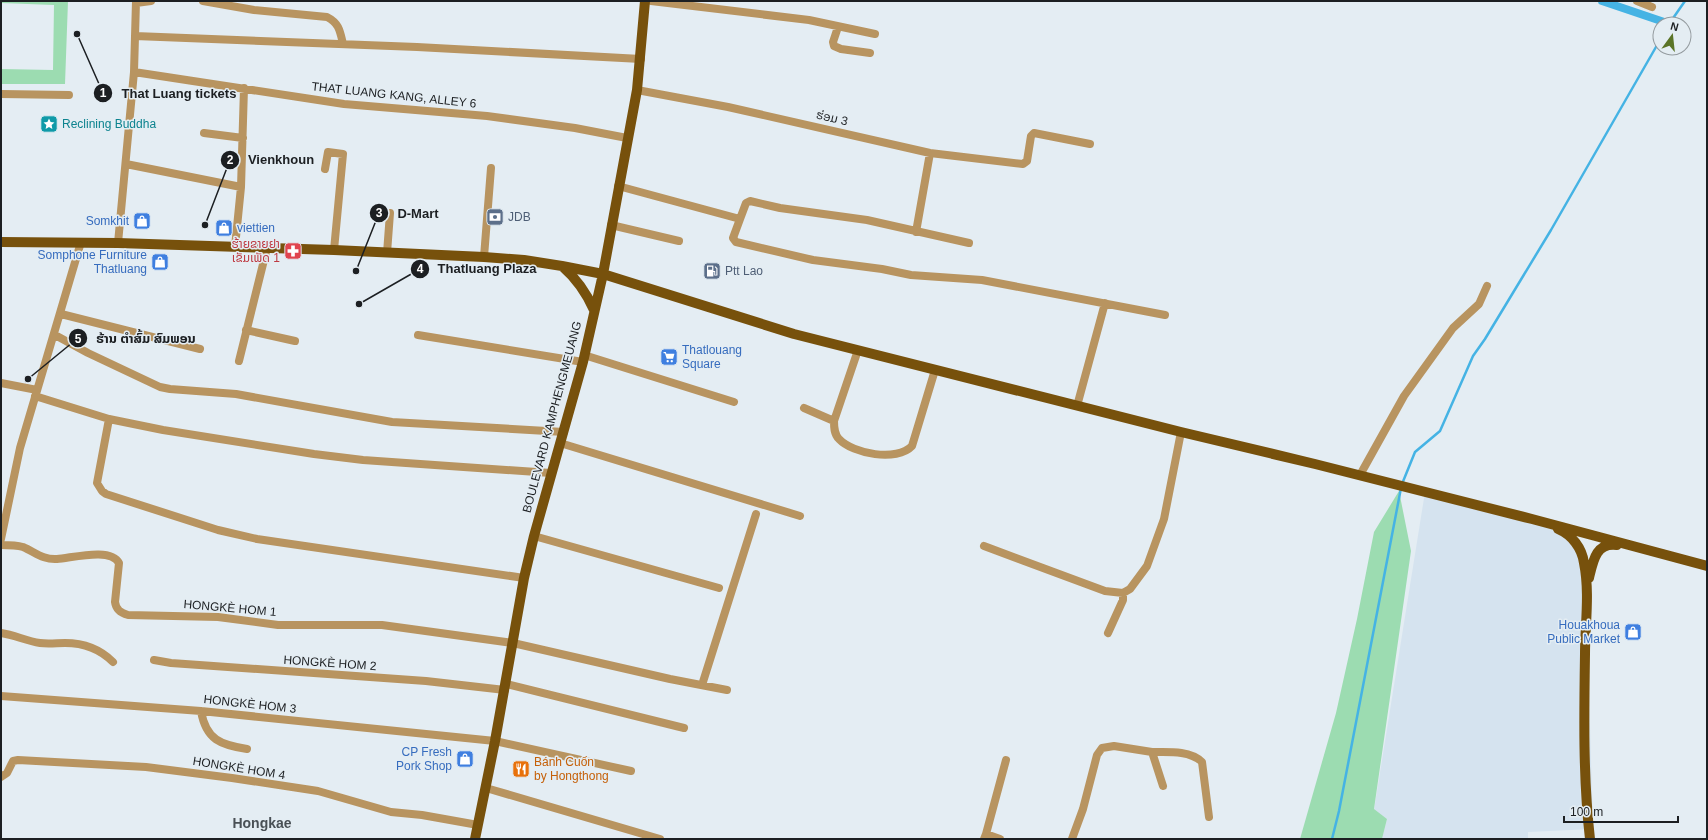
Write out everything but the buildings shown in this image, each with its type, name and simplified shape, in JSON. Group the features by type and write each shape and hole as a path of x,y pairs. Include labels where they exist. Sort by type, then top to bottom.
{"main road":[{"name":"BOULEVARD KAMPHENGMEUANG","path":"474,839 496,741 524,578 551,473 584,359 603,274 627,138 638,90 645,1"},
{"path":"1,242 118,242 334,250 484,257 524,260 562,266 603,274 794,334 1181,432 1388,482 1707,566"},
{"path":"562,266 574,276 583,288 594,310"},
{"path":"1532,519 1563,532 1574,540 1581,552 1585,564 1585,763 1586,804 1590,839"},
{"path":"1586,587 1593,559 1601,548 1614,544 1637,547"}],"street":[{"path":"118,242 134,72 136,2 151,1"},
{"path":"203,1 254,10 327,17 334,20 339,26 343,44"},
{"path":"651,1 809,20 875,34"},
{"path":"1637,1 1652,6"},
{"path":"838,27 833,42 834,46 841,49 870,53"},
{"path":"135,36 343,44 641,59"},
{"name":"THAT LUANG KANG, ALLEY 6","path":"134,72 344,104 487,116 581,129 627,138"},
{"path":"235,247 241,186 244,88"},
{"name":"ຮ່ອມ 3","path":"638,90 728,107 930,153 1023,164 1027,161 1031,136 1034,133 1090,144"},
{"path":"1,94 69,95"},
{"path":"204,133 243,138"},
{"path":"325,169 328,152 343,154 334,250"},
{"path":"916,232 930,153"},
{"path":"126,164 241,186"},
{"path":"484,257 490,168"},
{"path":"618,186 740,219"},
{"path":"968,243 867,220 780,208 750,201 746,203 733,238 736,242 806,258 882,269 911,275 982,280 1165,315"},
{"path":"388,253 390,213"},
{"path":"611,225 679,241"},
{"path":"1,538 20,448 81,242"},
{"path":"239,361 267,248"},
{"path":"1360,475 1404,396 1453,328 1479,304 1487,286"},
{"path":"1077,406 1105,303"},
{"path":"60,314 200,349"},
{"path":"246,330 294,341"},
{"path":"54,335 160,387 170,389 236,394 392,422 564,432"},
{"path":"418,335 584,359 734,402"},
{"path":"858,350 834,421 835,433 838,438 850,447 874,455 905,451 912,446 935,370"},
{"path":"1,383 36,393 109,419 170,431 314,454 363,460 551,473"},
{"path":"804,408 834,421"},
{"path":"109,419 97,483 102,492 106,494 218,530 257,539 524,578"},
{"path":"984,546 1105,591 1123,593 1130,589 1147,566 1158,539 1164,520 1181,432"},
{"path":"560,443 800,516"},
{"path":"702,685 756,514"},
{"path":"534,536 719,588"},
{"name":"HONGKÈ HOM 1","path":"1,545 23,547 44,558 56,559 78,555 113,556 119,563 115,602 116,607 122,613 128,615 218,617 278,625 382,625 513,643"},
{"path":"1108,633 1123,600 1123,593"},
{"path":"1,633 16,636 27,641 83,644 104,653 113,662"},
{"path":"513,643 727,690"},
{"name":"HONGKÈ HOM 2","path":"154,660 202,665 505,687 684,728"},
{"name":"HONGKÈ HOM 3","path":"1,696 202,711 496,741 631,770"},
{"path":"202,711 204,726 214,737 227,746 247,749"},
{"path":"1072,839 1083,809 1097,755 1102,748 1114,746 1152,752 1178,753 1193,756 1202,762 1209,817"},
{"path":"1152,752 1163,786"},
{"name":"HONGKÈ HOM 4","path":"1,777 7,773 13,761 18,760 146,767 318,791 391,812 422,815 478,825"},
{"path":"1000,839 985,837 1006,760"},
{"path":"486,788 660,839"}],"shaded area":[{"path":"1425,492 1556,528 1574,540 1586,587 1593,829 1528,832 1528,839 1382,839 1387,819 1374,810"}],"green space":[{"path":"1,1 68,1 65,84 1,84 1,69 53,70 54,5 1,3"},
{"path":"1399,491 1411,551 1374,809 1387,819 1382,839 1300,839 1336,713 1357,619 1374,532"}],"waterway":[{"path":"1602,1 1652,18"},
{"path":"1675,16 1685,1"},
{"path":"1402,484 1415,452 1440,431 1473,356 1485,339 1551,230 1652,54"},
{"path":"1332,839 1339,811 1401,488"}],"place":[{"name":"That Luang tickets","path":"77,34"},
{"name":"Reclining Buddha","path":"49,124"},
{"name":"JDB","path":"495,217"},
{"name":"Somkhit","path":"142,221"},
{"name":"Vienkhoun","path":"205,225"},
{"name":"viettien","path":"224,228"},
{"name":"ຮ້າຍຂາຍຢາ ເຂັມເພັດ 1","path":"293,251"},
{"name":"Somphone Furniture Thatluang","path":"160,262"},
{"name":"D-Mart","path":"356,271"},
{"name":"Ptt Lao","path":"712,271"},
{"name":"Thatluang Plaza","path":"359,304"},
{"name":"Thatlouang Square","path":"669,357"},
{"name":"ຮ້ານ ຕຳສົ້ມ ສົມພອນ","path":"28,379"},
{"name":"Houakhoua Public Market","path":"1633,632"},
{"name":"CP Fresh Pork Shop","path":"465,759"},
{"name":"Bánh Cuốn by Hongthong","path":"521,769"}],"district":[{"name":"Hongkae","path":"262,823"}]}
